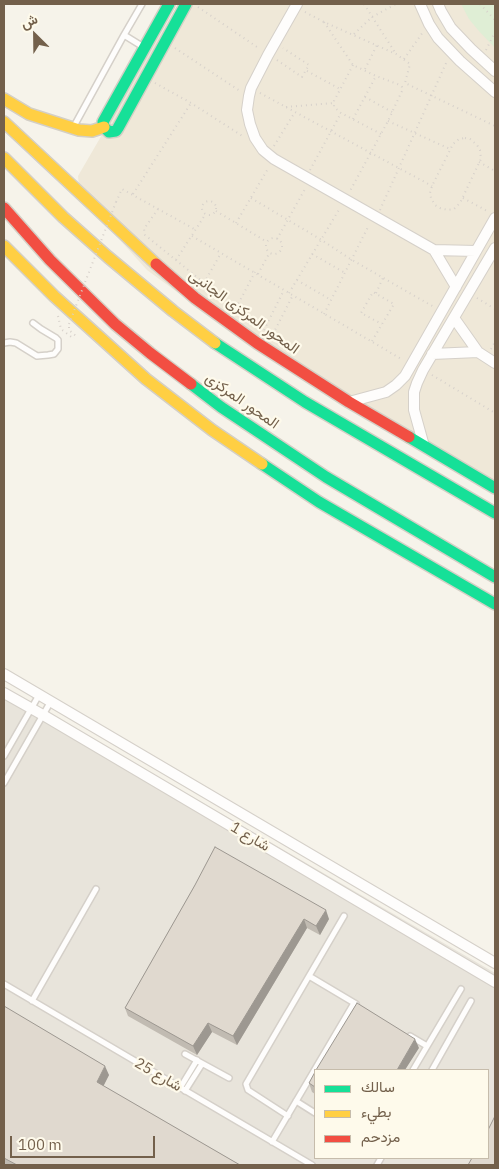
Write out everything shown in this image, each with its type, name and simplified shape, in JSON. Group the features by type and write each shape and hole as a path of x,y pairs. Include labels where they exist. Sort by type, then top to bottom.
{"main road":[{"path":"169,4 105,119 103,124 109,132 116,131 118,128 186,4"},
{"path":"4,99 29,114 73,129 85,131 98,130 104,127"},
{"name":"المحور المركزى الجانبى","path":"4,122 195,298 257,343 349,402 495,488"},
{"path":"4,158 108,257 173,311 216,343 305,402 495,513"},
{"name":"المحور المركزى","path":"4,208 57,267 115,324 221,407 326,477 495,577"},
{"path":"4,246 54,296 115,352 212,430 319,502 495,604"}],"street":[{"path":"420,4 438,38 495,92"},
{"path":"438,4 451,28 495,71"},
{"path":"296,5 250,92 248,110 255,138 271,157 434,250 476,251"},
{"path":"349,402 386,392 405,376 495,216"},
{"path":"424,446 413,401 417,383 432,354 495,248"},
{"path":"434,250 456,287"},
{"path":"454,318 478,352 495,363"},
{"path":"432,354 478,352"},
{"name":"شارع 1","path":"4,674 495,963"},
{"name":"شارع 1","path":"4,693 495,982"}],"lane":[{"path":"73,129 142,4"},
{"path":"124,35 145,48"},
{"path":"4,343 16,343 37,356 54,354 58,349 58,340 33,323"},
{"path":"4,756 39,694"},
{"path":"4,783 51,701"},
{"path":"32,1001 96,889"},
{"path":"288,1116 250,1091 246,1084 344,916"},
{"path":"309,976 362,1008"},
{"name":"شارع 25","path":"4,984 312,1165"},
{"path":"414,1069 461,989"},
{"path":"433,1069 471,1001"},
{"path":"315,1069 354,1003"},
{"path":"403,1032 427,1046"},
{"path":"185,1054 229,1078"},
{"path":"180,1088 197,1060"},
{"path":"186,1091 202,1064"},
{"path":"272,1142 314,1071"},
{"path":"296,1101 314,1112"}],"path":[{"path":"364,4 396,54"},
{"path":"354,34 372,17 396,4"},
{"path":"480,4 495,20"},
{"path":"296,5 324,22 396,54 410,64 405,83 495,126"},
{"path":"289,293 345,200 402,91 400,85 353,65 324,22"},
{"path":"404,59 429,24"},
{"path":"481,58 495,32"},
{"path":"165,41 250,92 286,107 432,186"},
{"path":"364,70 377,45"},
{"path":"324,314 399,168 451,52"},
{"path":"353,65 340,89 334,107 353,120 381,134"},
{"path":"306,70 340,89"},
{"path":"353,120 376,76"},
{"path":"146,77 247,139"},
{"path":"365,98 392,112"},
{"path":"286,107 334,103"},
{"path":"133,194 191,104"},
{"path":"236,223 251,198 295,112"},
{"path":"277,239 288,220 330,131 341,113"},
{"path":"388,121 450,150"},
{"path":"465,138 475,143 480,150 481,159 479,162 463,198 454,209 440,208 434,203 430,193 432,186 455,142 465,138"},
{"path":"479,162 495,171"},
{"path":"61,329 74,339 76,336 69,330 69,324 122,189 196,230"},
{"path":"251,198 352,260 442,311"},
{"path":"463,198 495,216"},
{"path":"205,214 202,206 210,201 215,205 216,211 267,242"},
{"path":"158,209 144,229 144,233 272,336 293,295"},
{"path":"205,214 211,215 216,211"},
{"path":"176,260 205,214"},
{"path":"192,236 411,365"},
{"path":"271,239 277,239 281,243 281,249 276,253 270,252 267,250 267,242 271,239"},
{"path":"258,274 270,252"},
{"path":"204,282 221,253"},
{"path":"312,254 345,273"},
{"path":"236,308 254,272"},
{"path":"382,324 361,313 373,292 376,293 383,278"},
{"path":"296,280 331,300"},
{"path":"264,330 284,290"},
{"path":"469,292 495,309"},
{"path":"372,342 394,304 376,293"},
{"path":"423,370 495,413"}],"shaded area":[{"path":"178,4 495,4 495,495 252,347 147,270 80,196 78,176"},
{"path":"4,687 495,973 495,1165 4,1165"}],"green space":[{"path":"461,4 495,4 495,48 469,19"}],"building":[{"path":"215,847 326,910 316,926 304,919 233,1036 208,1023 193,1046 125,1008"},
{"path":"357,1003 415,1039 398,1069 317,1069"},
{"path":"4,1006 105,1066 97,1082 240,1165 17,1165 4,1158"},
{"path":"314,1074 314,1086 309,1083"},
{"path":"495,1116 495,1165 468,1165 471,1159 489,1159 489,1128"}],"traffic: fast":[{"path":"169,4 103,122 104,127 109,132 116,131 118,128 186,4"},
{"path":"215,343 305,402 495,513"},
{"path":"191,384 221,407 326,477 495,577"},
{"path":"409,437 495,488"},
{"path":"262,464 319,502 495,604"}],"traffic: slow":[{"path":"4,99 29,114 79,130 92,131 104,127"},
{"path":"4,122 156,264"},
{"path":"4,158 63,217 108,257 215,343"},
{"path":"4,246 54,296 146,379 212,430 262,464"}],"traffic: jam":[{"path":"4,208 50,260 115,324 191,384"},
{"path":"156,264 195,298 257,343 349,402 409,437"}]}
